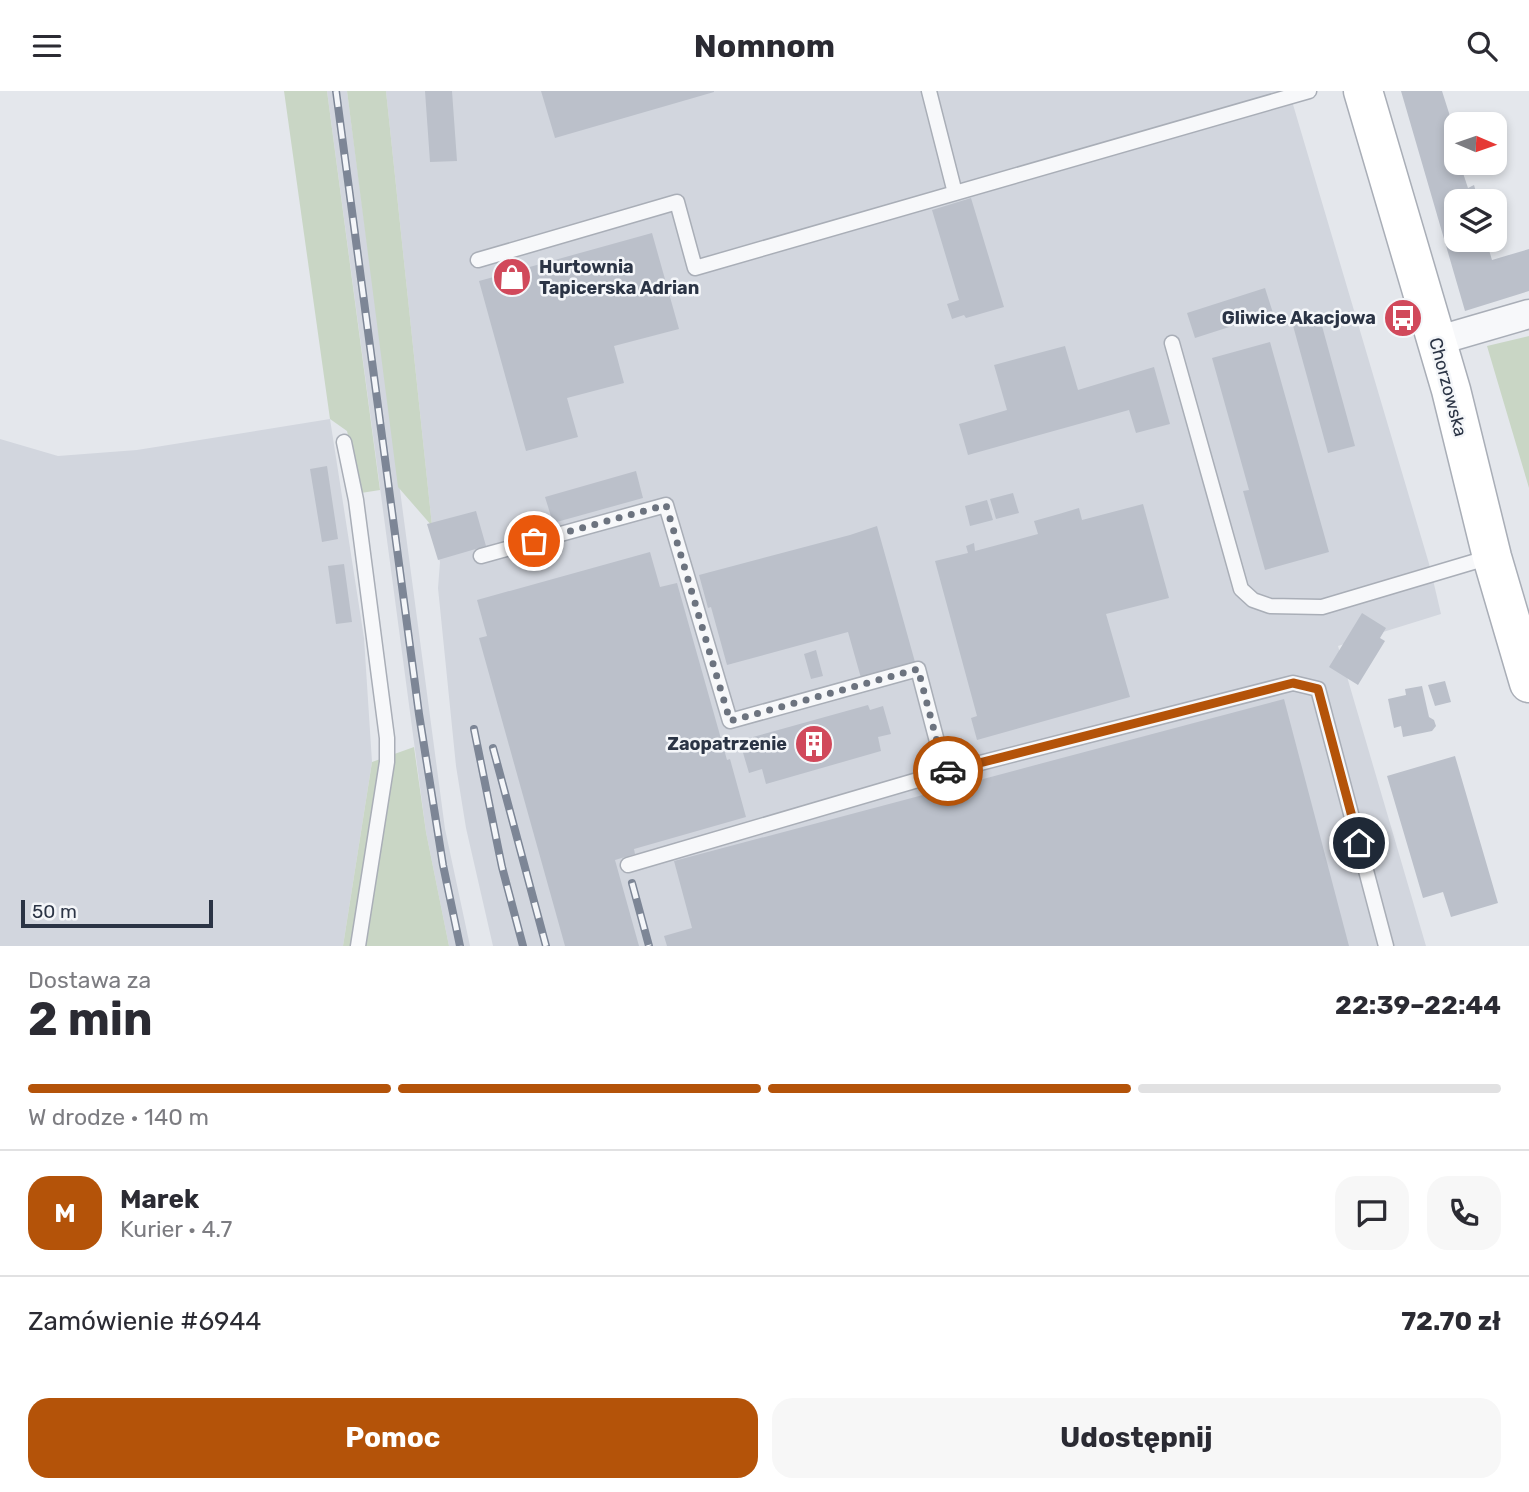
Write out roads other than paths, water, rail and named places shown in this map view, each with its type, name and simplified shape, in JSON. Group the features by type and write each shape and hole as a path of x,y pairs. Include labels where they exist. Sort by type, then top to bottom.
{"main road":[{"name":"Chorzowska","path":"1363,91 1451,390 1492,557 1529,683"}],"street":[{"path":"1436,341 1529,314"}],"lane":[{"path":"929,91 955,193"},
{"path":"478,260 677,202 695,268 1309,91"},
{"path":"1172,343 1241,589 1252,600 1270,606 1322,607 1492,557"},
{"path":"344,442 356,500 387,737 387,762 358,946"},
{"path":"481,556 666,505 730,721 918,669 945,772"},
{"path":"628,865 945,772 1293,683 1318,689 1386,946"}],"railway":[{"path":"336,91 419,714 443,865 460,946"},
{"path":"474,729 502,867 523,946"},
{"path":"493,748 546,946"},
{"path":"632,883 649,946"}],"place":[{"name":"Hurtownia Tapicerska Adrian","path":"512,277"},
{"name":"Gliwice Akacjowa","path":"1403,318"},
{"name":"Zaopatrzenie","path":"814,744"}]}
